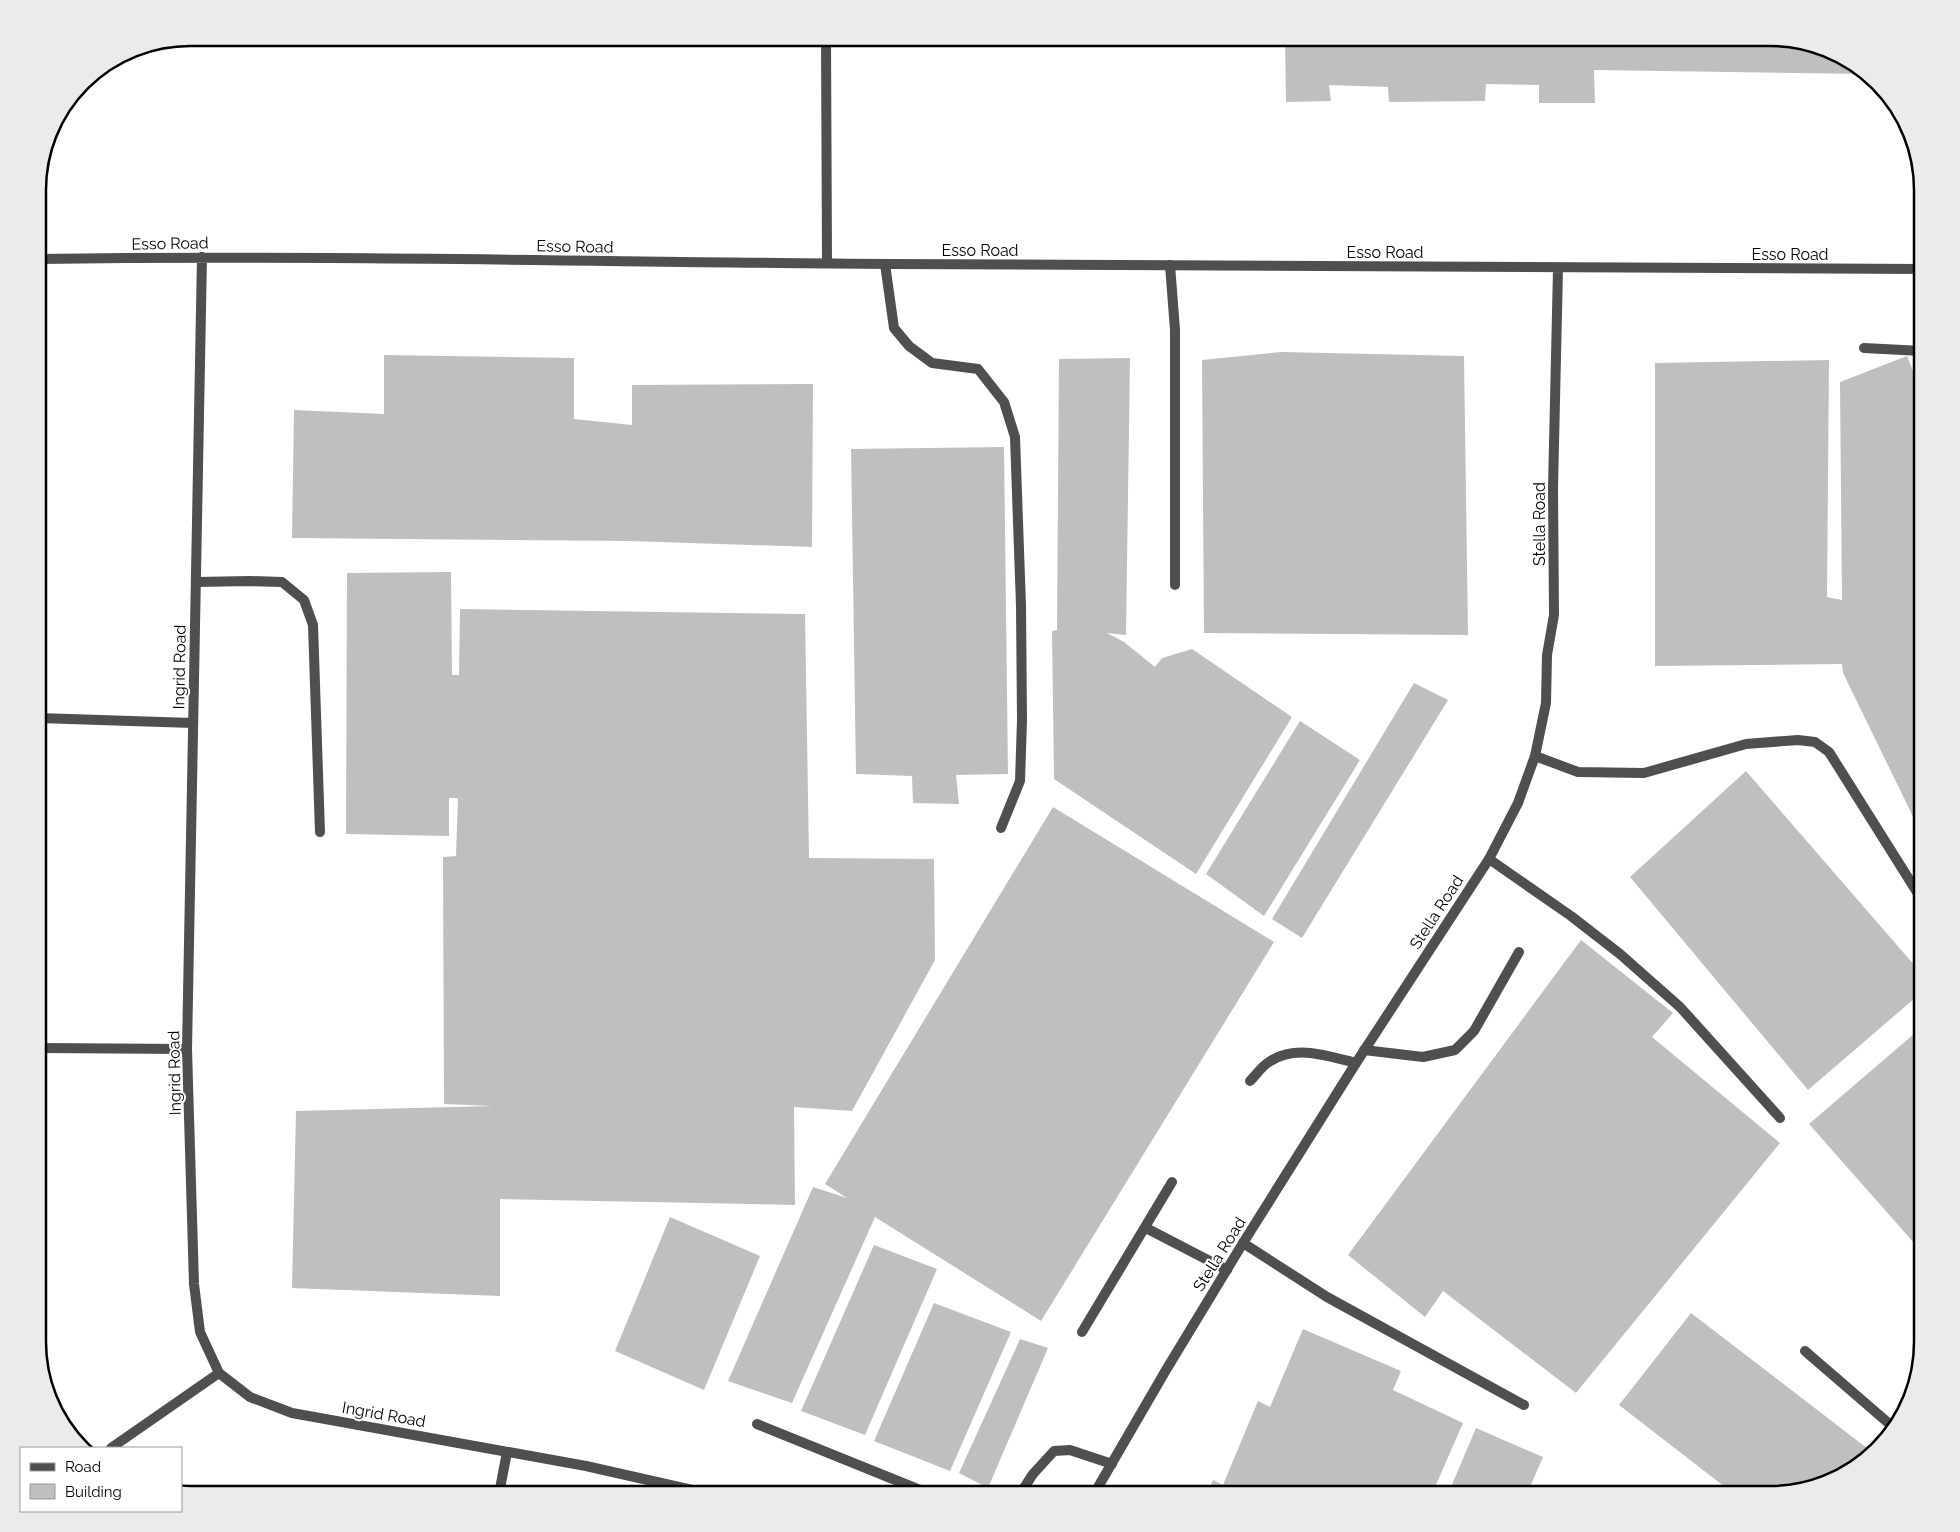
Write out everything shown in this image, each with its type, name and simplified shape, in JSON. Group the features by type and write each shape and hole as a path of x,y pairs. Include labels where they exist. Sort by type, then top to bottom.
{"street":[{"path":"826,46 827,263"},
{"name":"Esso Road","path":"47,259 202,257 1558,269 1914,269"},
{"name":"Ingrid Road","path":"202,257 187,1049 194,1284 200,1332 220,1373 250,1397 292,1413 586,1466 675,1486"},
{"path":"885,264 894,328 909,346 932,363 978,369 1004,402 1014,437 1021,606 1022,720 1020,782 1001,828"},
{"path":"1170,266 1175,330 1174,585"},
{"name":"Stella Road","path":"1099,1486 1243,1243 1364,1050 1489,859 1518,803 1535,756 1546,703 1547,655 1554,615 1553,488 1558,269"},
{"path":"1864,348 1914,350"},
{"path":"196,582 282,582 304,600 313,625 320,832"},
{"path":"47,718 193,723"},
{"path":"1535,756 1578,772 1644,773 1746,744 1798,740 1815,742 1829,752 1914,887"},
{"path":"1489,859 1592,932 1680,1007 1780,1118"},
{"path":"1364,1050 1423,1057 1455,1050 1474,1031 1519,952"},
{"path":"47,1048 187,1049"},
{"path":"1250,1081 1268,1062 1282,1055 1308,1052 1356,1063"},
{"path":"1082,1332 1172,1182"},
{"path":"1146,1228 1227,1270"},
{"path":"1243,1243 1327,1297 1524,1405"},
{"path":"1804,1351 1888,1423"},
{"path":"112,1447 220,1373"},
{"path":"758,1424 910,1486"},
{"path":"1025,1486 1033,1474 1054,1451 1070,1450 1112,1464"},
{"path":"501,1486 507,1452"}],"building":[{"path":"1285,46 1770,46 1789,47 1816,54 1833,61 1854,74 1594,70 1595,103 1539,103 1539,85 1486,84 1485,101 1389,102 1388,87 1329,85 1331,101 1286,102"},
{"path":"1281,352 1464,356 1468,635 1204,633 1202,360"},
{"path":"384,355 574,358 574,419 632,425 632,385 813,384 812,547 630,541 292,538 294,410 384,414"},
{"path":"1907,356 1914,374 1914,819 1843,673 1842,664 1655,666 1655,363 1829,360 1827,597 1842,600 1840,382"},
{"path":"1130,358 1126,635 1107,633 1124,642 1155,667 1162,658 1192,649 1292,717 1196,874 1054,779 1052,631 1057,630 1059,359"},
{"path":"1004,447 1008,774 956,775 959,804 913,803 912,776 856,774 851,449"},
{"path":"451,572 452,675 459,675 460,609 805,614 809,858 934,859 935,960 852,1111 794,1107 795,1205 500,1199 500,1296 292,1288 296,1111 493,1106 444,1104 443,857 456,856 458,798 449,798 449,836 346,834 347,573"},
{"path":"1414,683 1448,700 1302,938 1272,919"},
{"path":"1300,721 1360,760 1264,916 1206,874"},
{"path":"1746,771 1914,965 1914,999 1808,1090 1630,877"},
{"path":"1053,807 1274,942 1041,1321 875,1217 792,1403 728,1381 813,1187 847,1198 825,1184"},
{"path":"1581,940 1673,1013 1652,1037 1780,1143 1576,1393 1443,1291 1425,1317 1348,1255"},
{"path":"1914,1034 1914,1243 1809,1124"},
{"path":"670,1217 760,1256 704,1390 615,1351"},
{"path":"874,1245 937,1269 865,1435 801,1411"},
{"path":"934,1303 1011,1332 950,1471 874,1441"},
{"path":"1691,1313 1867,1448 1833,1471 1807,1481 1789,1485 1724,1486 1619,1405"},
{"path":"1303,1329 1401,1371 1393,1390 1463,1423 1435,1486 1210,1486 1213,1480 1223,1485 1258,1401 1270,1407"},
{"path":"1020,1339 1048,1348 989,1486 984,1486 959,1473"},
{"path":"1476,1428 1543,1457 1530,1486 1451,1486"}]}
